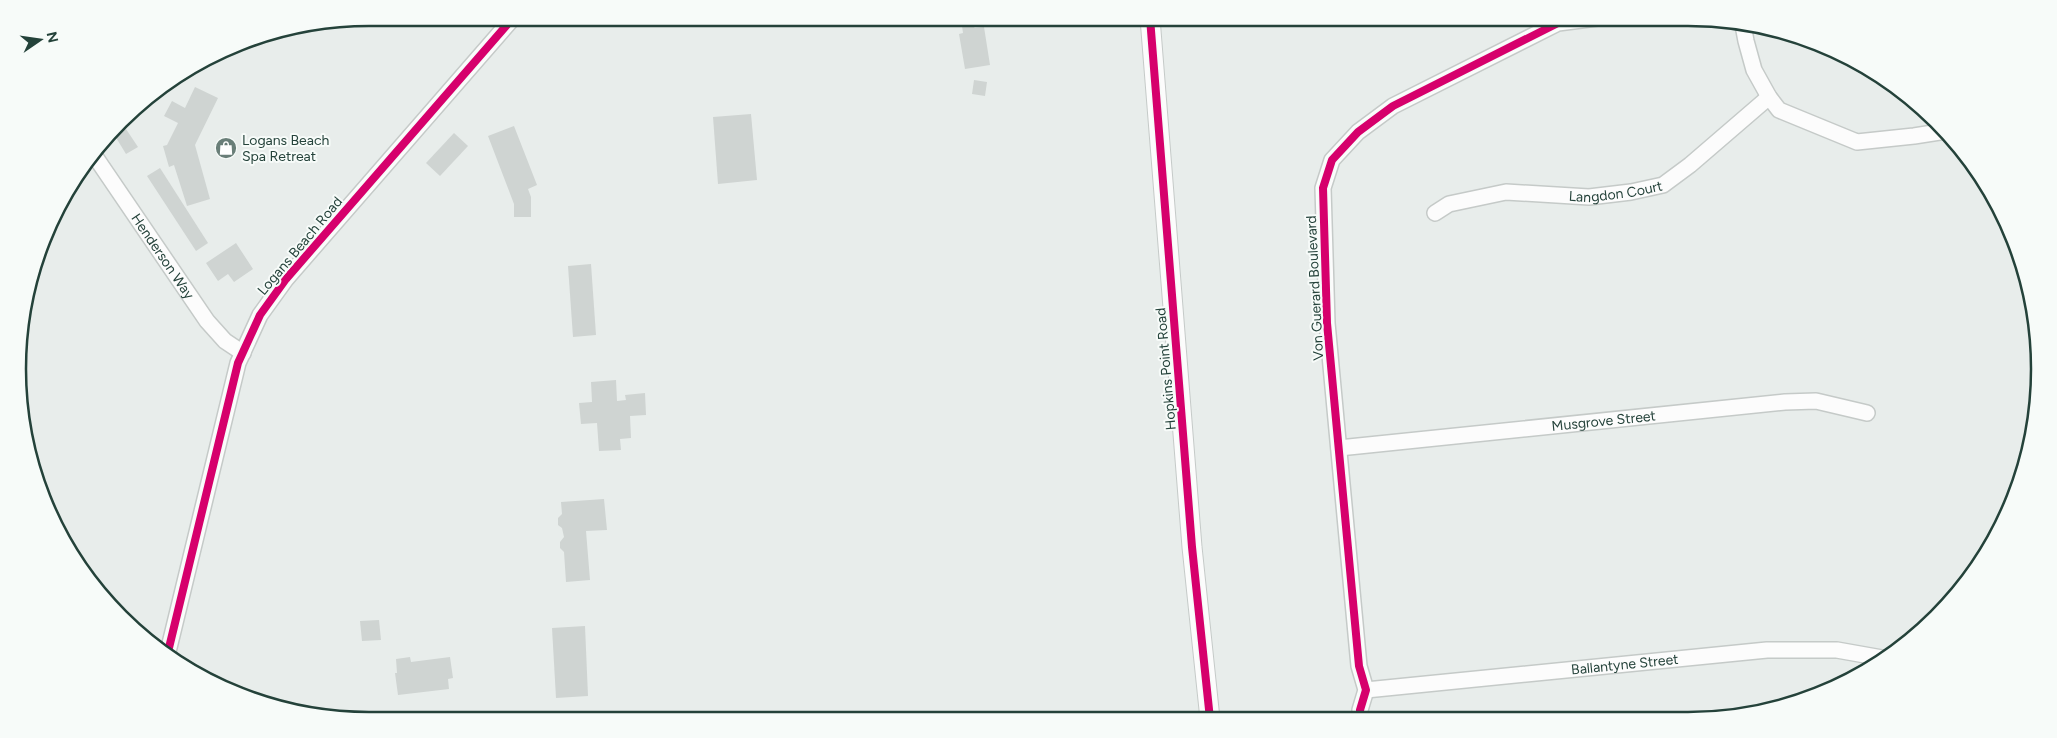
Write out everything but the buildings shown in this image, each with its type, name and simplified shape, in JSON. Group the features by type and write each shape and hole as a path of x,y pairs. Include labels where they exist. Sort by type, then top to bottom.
{"street":[{"name":"Logans Beach Road","path":"169,647 238,363 260,315 286,279 506,26"},
{"name":"Hopkins Point Road","path":"1151,26 1192,537 1209,712"},
{"name":"Von Guerard Boulevard","path":"1360,712 1366,690 1359,666 1327,323 1323,188 1332,160 1358,132 1393,106 1550,26"},
{"path":"1744,31 1754,70 1769,97 1779,110 1858,142 1936,133"},
{"name":"Langdon Court","path":"1435,213 1449,204 1506,192 1589,197 1631,192 1663,185 1690,165 1769,97"},
{"name":"Henderson Way","path":"97,160 207,321 225,341 243,353"},
{"name":"Musgrove Street","path":"1339,448 1785,402 1816,401 1867,413"},
{"name":"Ballantyne Street","path":"1366,690 1767,650 1837,650 1874,657"}],"cycle path":[{"path":"169,647 238,363 260,315 286,279 506,26"},
{"path":"1151,26 1192,547 1209,712"},
{"path":"1360,712 1366,690 1359,666 1327,323 1323,188 1332,160 1358,132 1393,106 1552,26"}],"place":[{"name":"Logans Beach Spa Retreat","path":"226,148"}]}
